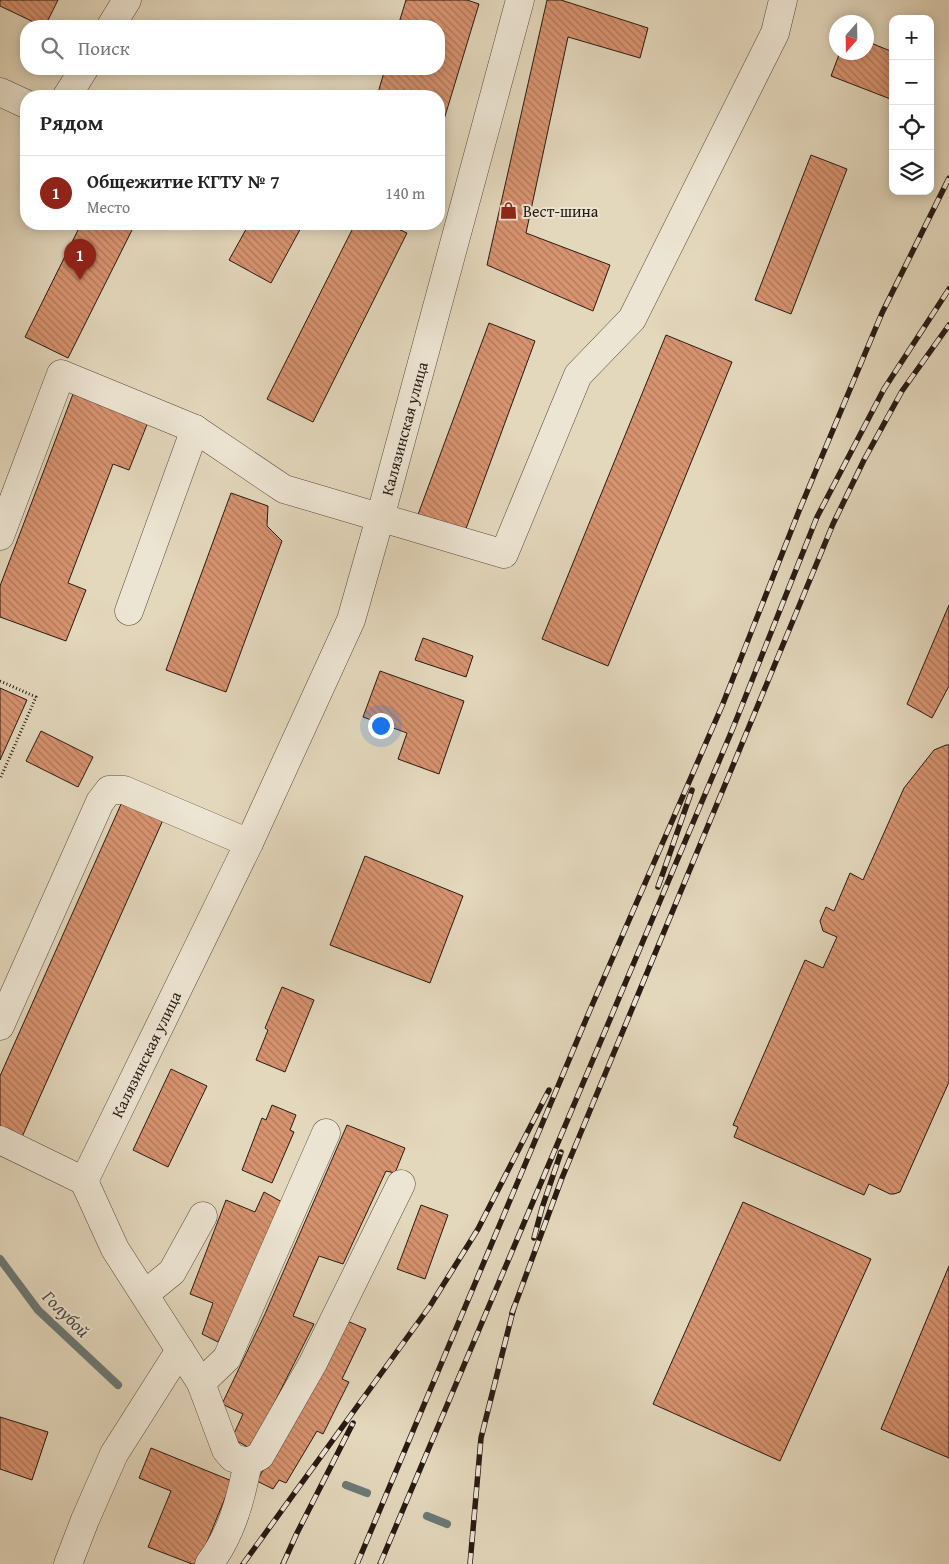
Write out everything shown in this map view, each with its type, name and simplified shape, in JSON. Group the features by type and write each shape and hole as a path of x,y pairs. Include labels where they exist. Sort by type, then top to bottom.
{"street":[{"path":"115,20 127,0"},
{"name":"Калязинская улица","path":"84,1181 249,843 351,620 520,0"},
{"path":"0,536 61,374 196,429 284,489 504,554 578,375 632,319 775,33 783,0"},
{"path":"71,90 80,75"},
{"path":"0,92 20,101"},
{"path":"129,611 196,429"},
{"path":"0,1026 100,802 109,790 124,790 249,843"},
{"path":"201,1383 227,1358 326,1133"},
{"path":"0,1140 84,1181 116,1249 201,1383 226,1450 233,1458 248,1462 260,1456 313,1363 402,1184"},
{"path":"145,1294 172,1272 203,1216"},
{"path":"68,1564 114,1454 180,1350"},
{"path":"210,1564 220,1550 232,1523 248,1462"}],"path":[{"path":"0,681 36,697 0,779"}],"building":[{"path":"0,0 58,0 48,20 29,20 0,6"},
{"path":"406,0 467,0 479,4 445,116 445,90 379,90 383,75 445,75 445,20 400,20"},
{"path":"547,0 561,0 648,28 640,58 568,37 526,233 610,265 593,311 487,265"},
{"path":"874,44 889,50 889,98 831,76 837,60 874,60"},
{"path":"811,155 847,169 791,314 755,300"},
{"path":"78,230 132,230 68,358 25,337"},
{"path":"246,230 300,230 271,283 229,260"},
{"path":"352,230 400,230 407,233 313,422 267,399"},
{"path":"489,323 535,341 460,545 413,528"},
{"path":"666,335 732,362 608,666 542,639"},
{"path":"73,394 148,422 129,470 113,464 68,583 86,590 66,641 0,617 0,586"},
{"path":"231,493 268,506 267,526 282,541 226,692 166,670"},
{"path":"949,605 949,686 932,718 907,704"},
{"path":"423,638 473,656 466,677 415,660"},
{"path":"380,671 464,701 439,774 398,759 407,733 363,717"},
{"path":"0,688 27,700 0,760"},
{"path":"41,731 93,757 78,787 26,761"},
{"path":"949,745 949,1082 900,1192 890,1194 869,1184 864,1195 734,1137 738,1127 733,1125 805,960 823,968 837,937 823,931 820,921 826,907 834,911 850,873 863,880 904,788 934,750"},
{"path":"122,802 163,820 22,1137 0,1127 0,1076"},
{"path":"365,856 463,896 430,983 330,945"},
{"path":"282,987 314,1000 285,1072 256,1060 268,1030 265,1028"},
{"path":"171,1069 207,1086 168,1167 133,1150"},
{"path":"272,1105 296,1115 290,1130 294,1132 272,1183 242,1170 262,1118 266,1120"},
{"path":"347,1125 405,1148 395,1173 386,1171 343,1264 319,1256 293,1316 314,1324 251,1449 232,1438 243,1414 222,1404 265,1314"},
{"path":"264,1192 284,1203 218,1342 202,1334 213,1303 190,1294 226,1200 255,1212"},
{"path":"743,1202 871,1259 780,1461 653,1404"},
{"path":"421,1205 448,1215 425,1279 397,1269"},
{"path":"949,1266 949,1458 881,1429"},
{"path":"347,1321 366,1329 342,1379 349,1382 323,1434 317,1431 286,1483 279,1480 273,1489 257,1481"},
{"path":"0,1417 48,1432 32,1480 0,1469"},
{"path":"151,1448 232,1481 198,1564 192,1564 148,1547 171,1491 139,1478"}],"waterway":[{"name":"Голубой","path":"0,1259 38,1310 118,1385"},
{"name":"Голубой","path":"346,1485 367,1493"},
{"name":"Голубой","path":"427,1516 447,1524"}],"railway":[{"path":"357,1564 590,1010 722,706 799,511 882,313 949,178"},
{"path":"380,1564 733,728 817,517 884,389 949,289"},
{"path":"512,1313 562,1178 833,524 864,460 902,391 949,325"},
{"path":"658,887 692,790"},
{"path":"243,1564 430,1306 478,1229 549,1090"},
{"path":"534,1238 561,1152"},
{"path":"470,1564 481,1438 514,1307"},
{"path":"283,1564 353,1423"}],"place":[{"name":"Вест-шина","path":"509,211"},
{"name":"Общежитие КГТУ № 7","path":"80,280"}]}
